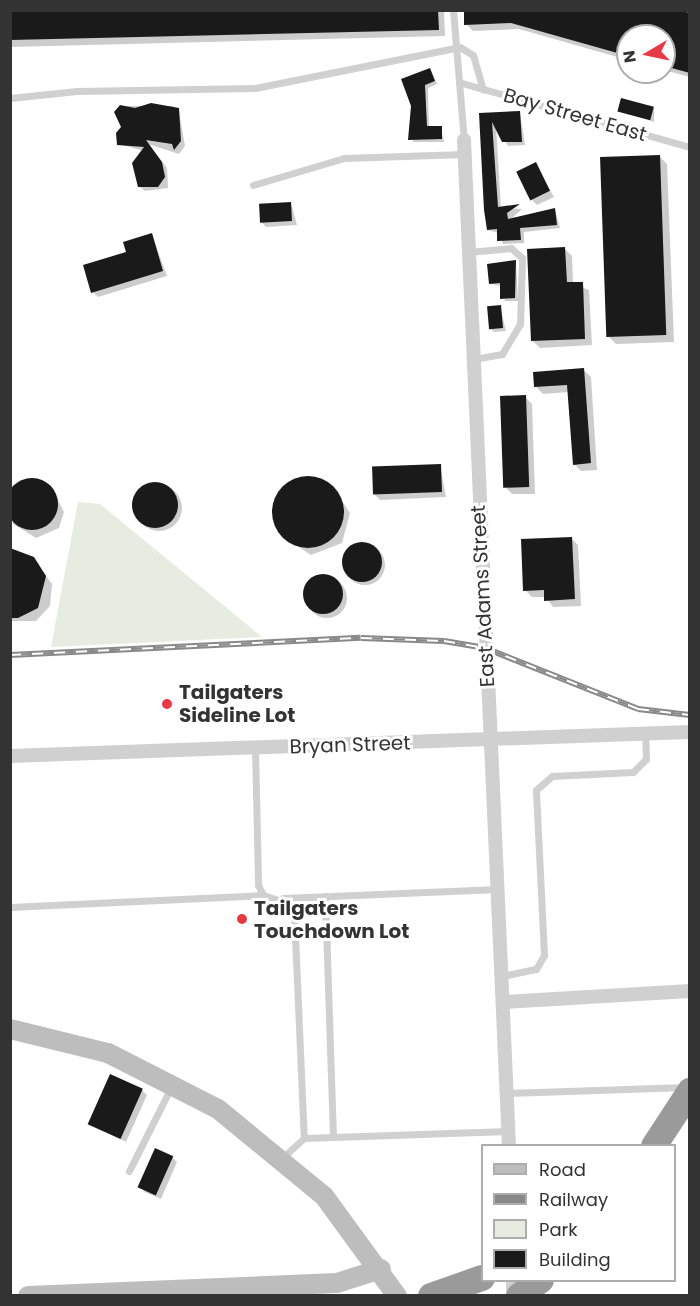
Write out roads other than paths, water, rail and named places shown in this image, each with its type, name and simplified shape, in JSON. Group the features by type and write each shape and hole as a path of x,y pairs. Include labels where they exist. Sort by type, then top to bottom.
{"highway":[{"path":"655,1144 690,1090"},
{"path":"667,1144 690,1102"},
{"path":"431,1296 481,1279"},
{"path":"519,1296 540,1282"}],"street":[{"name":"East Adams Street","path":"464,140 509,1144"},
{"name":"Bryan Street","path":"10,756 690,732"},
{"path":"503,1002 690,991"},
{"path":"10,1029 71,1040 173,1083 283,1157 332,1205 381,1269 398,1296"},
{"path":"27,1296 337,1283 381,1269"}],"lane":[{"name":"East Adams Street","path":"453,10 455,48 462,83 464,140"},
{"path":"10,98 77,91 255,88 455,48 468,48 473,55 483,90"},
{"name":"Bay Street East","path":"462,83 690,147"},
{"path":"253,185 344,158 464,154"},
{"path":"468,252 511,248 522,258 520,324 502,354 473,359"},
{"path":"502,976 536,969 544,955 536,790 552,776 633,772 645,759 645,734"},
{"path":"255,748 258,885 263,895"},
{"path":"10,908 263,895 283,898 498,889"},
{"path":"325,896 333,1136"},
{"path":"283,898 294,913 304,1138"},
{"path":"129,1171 173,1083"},
{"path":"507,1093 690,1090"},
{"path":"283,1157 304,1138 508,1131"}],"railway":[{"path":"10,655 361,638 444,641 485,648 638,709 690,715"}],"place":[{"name":"Tailgaters Sideline Lot","path":"167,704"},
{"name":"Tailgaters Touchdown Lot","path":"242,919"}]}
